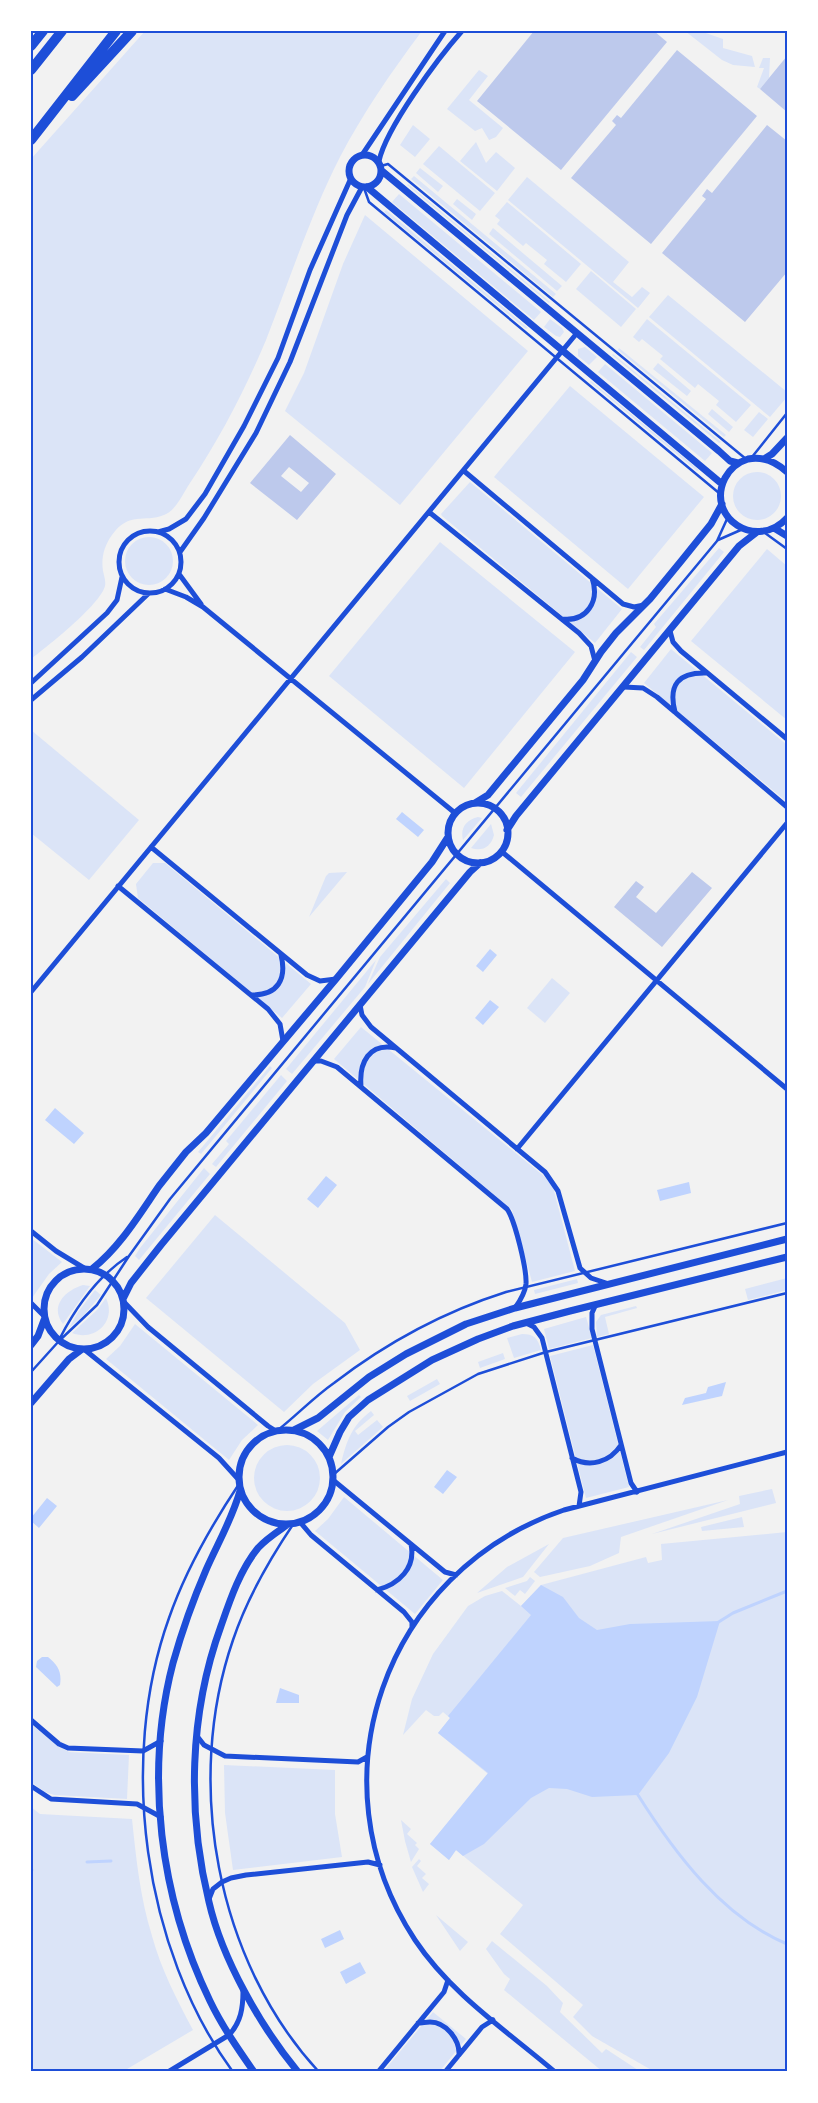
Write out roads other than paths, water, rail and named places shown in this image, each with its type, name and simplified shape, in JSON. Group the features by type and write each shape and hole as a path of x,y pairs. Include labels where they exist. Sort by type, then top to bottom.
{"highway":[{"path":"31,46 43,31"},
{"path":"31,70 62,31"},
{"path":"31,140 116,31"},
{"path":"56,110 70,99 132,31"}],"street":[{"path":"362,155 445,31"},
{"path":"180,552 204,518 256,433 288,367 347,215 364,187 376,184 379,180 380,166 387,139 405,110 462,31"},
{"path":"148,594 137,591 128,585 122,576 118,566 122,546 137,533 158,532 178,525 186,519 205,494 244,426 278,358 310,270 351,178 350,164 362,155 371,156 380,166 576,333 730,460 738,464"},
{"path":"351,178 563,350 722,484"},
{"path":"31,992 464,471 576,333"},
{"path":"764,459 772,454 787,438"},
{"path":"760,532 743,529 727,516 722,504 722,484 728,473 738,464 749,459 764,459 774,462 787,472"},
{"path":"464,471 623,604 634,607 644,605"},
{"path":"480,863 467,860 458,854 450,844 448,829 454,813 484,798 494,787 583,680 616,633 644,605 711,524 722,504"},
{"path":"429,512 562,619 591,646 595,661"},
{"path":"507,830 516,816 739,546 760,532 774,528 787,518"},
{"path":"774,528 787,536"},
{"path":"31,700 76,662 148,594 165,589 173,583 179,574 180,552 171,540 158,532"},
{"path":"179,574 203,607"},
{"path":"31,684 107,613 117,600 122,576"},
{"path":"562,619 576,620 590,609 596,592 592,578"},
{"path":"165,589 186,597 203,607 454,813"},
{"path":"670,631 677,648 787,739"},
{"path":"675,712 672,695 677,682 688,675 707,673"},
{"path":"624,687 643,688 675,712 787,807"},
{"path":"31,1303 44,1317 49,1331 58,1341 69,1347 83,1350 100,1346 115,1336 123,1318 124,1300 131,1283 142,1268 470,872 480,863 492,859 501,851 505,844 507,830 505,822 496,809 476,803"},
{"path":"517,1149 787,823"},
{"path":"92,1269 116,1245 142,1213 158,1186 186,1152 206,1133 336,979 432,862 448,838"},
{"path":"151,847 311,978 320,981 336,979"},
{"path":"501,851 656,982 787,1089"},
{"path":"118,886 276,1017 282,1030 283,1041"},
{"path":"251,996 262,996 270,992 280,981 284,967 280,954"},
{"path":"360,1005 362,1014 367,1022 545,1172 554,1183 578,1264 584,1274 609,1284"},
{"path":"361,1086 360,1075 364,1060 370,1054 382,1048 397,1048"},
{"path":"313,1062 321,1061 337,1066 507,1208 517,1237 526,1276 525,1287 515,1308"},
{"path":"31,1231 56,1251 84,1268"},
{"path":"294,1430 318,1418 369,1377 406,1354 466,1324 515,1308 787,1239"},
{"path":"329,1457 349,1417 368,1400 432,1360 478,1339 526,1322 787,1256"},
{"path":"31,1345 38,1336 44,1317 44,1299 53,1282 64,1273 84,1268 92,1269 105,1275 114,1282 124,1300 148,1327 268,1426 277,1430 294,1430 315,1439 329,1457 333,1478 332,1490 323,1507 309,1519 294,1523 275,1523 258,1515 246,1502 239,1484 219,1458 83,1350"},
{"path":"596,1304 592,1313 595,1340 631,1484 637,1492"},
{"path":"526,1322 539,1331 546,1352 582,1498 579,1506"},
{"path":"31,1403 53,1376 83,1350"},
{"path":"254,2072 229,2035 210,2001 186,1940 169,1882 159,1784 164,1708 174,1662 191,1609 206,1569 230,1522 239,1484 240,1466 245,1453 259,1438 277,1430"},
{"path":"572,1458 581,1463 602,1461 616,1452 622,1445"},
{"path":"555,2072 448,1980 415,1940 390,1893 372,1836 369,1812 367,1757 381,1689 393,1660 412,1628 436,1596 456,1575 484,1552 520,1528 550,1515 579,1506 787,1452"},
{"path":"333,1478 445,1572 456,1575"},
{"path":"294,1523 311,1535 409,1618 412,1628"},
{"path":"294,1523 259,1547 251,1558 230,1600 211,1652 200,1699 196,1735 196,1824 209,1902 216,1925 243,1990 298,2072"},
{"path":"377,1590 395,1583 407,1571 413,1556 411,1544"},
{"path":"31,1720 59,1744 68,1748 143,1751 161,1741"},
{"path":"196,1735 204,1745 225,1756 358,1762 367,1757"},
{"path":"31,1786 51,1799 138,1804 161,1817"},
{"path":"209,1902 213,1888 222,1882 246,1875 341,1864 368,1862 380,1865"},
{"path":"378,2072 444,1992 448,1980"},
{"path":"168,2072 229,2035 242,2013 243,1990"},
{"path":"445,2072 482,2027 493,2020"},
{"path":"418,2023 430,2022 445,2028 458,2044 459,2055"}],"lane":[{"path":"380,166 388,164 749,459 787,414"},
{"path":"364,187 369,202 721,495"},
{"path":"31,1372 58,1341 90,1312 114,1282 129,1256 170,1199 717,541 724,529 727,516"},
{"path":"717,541 743,529"},
{"path":"760,532 787,549"},
{"path":"277,1430 331,1384 365,1360 400,1338 464,1307 525,1287 787,1223"},
{"path":"58,1341 80,1304 105,1275 129,1256"},
{"path":"333,1478 388,1427 409,1412 478,1374 546,1352 787,1293"},
{"path":"233,2072 198,2013 169,1946 152,1879 144,1823 143,1751 148,1707 169,1619 187,1573 209,1529 239,1484"},
{"path":"294,1523 268,1563 249,1601 233,1641 217,1707 212,1750 211,1818 222,1882 233,1925 258,1983 279,2019 319,2072"}],"water":[{"path":"402,812 424,830 418,837 396,819"},
{"path":"490,949 497,955 483,972 476,966"},
{"path":"490,1000 499,1007 483,1025 475,1018"},
{"path":"55,1108 84,1133 74,1144 45,1120"},
{"path":"326,1176 337,1185 318,1208 307,1199"},
{"path":"689,1182 691,1193 660,1201 657,1190"},
{"path":"726,1382 722,1396 682,1405 685,1398 706,1393 708,1387"},
{"path":"447,1470 457,1477 443,1494 434,1487"},
{"path":"47,1498 57,1506 39,1528 31,1521 31,1518"},
{"path":"541,1585 563,1597 579,1618 597,1630 630,1624 720,1621 697,1697 669,1753 638,1795 592,1797 567,1789 549,1788 531,1798 484,1844 463,1856 456,1850 449,1860 430,1844 488,1773 438,1733 450,1718 448,1716 531,1615 521,1606"},
{"path":"42,1657 48,1657 58,1669 60,1685 57,1687 36,1667 37,1661"},
{"path":"280,1688 299,1695 299,1703 276,1703"},
{"path":"340,1930 344,1939 325,1948 321,1939"},
{"path":"360,1962 366,1973 346,1984 340,1972"}],"waterway":[{"path":"717,1623 733,1613 787,1591"},
{"path":"638,1795 667,1839 702,1881 741,1917 763,1932 787,1944"},
{"path":"87,1862 111,1861"}]}
